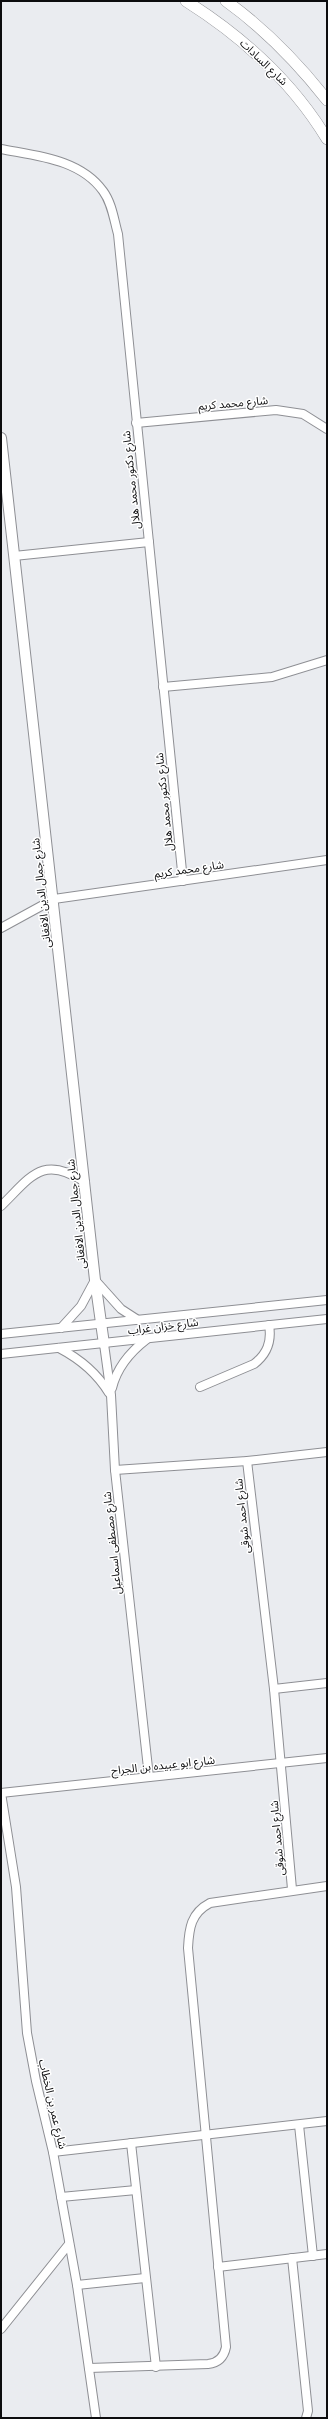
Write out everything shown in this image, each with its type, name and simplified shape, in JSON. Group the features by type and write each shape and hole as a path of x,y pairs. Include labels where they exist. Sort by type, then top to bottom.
{"main road":[{"name":"شارع السادات","path":"186,1 215,19 260,56 288,84 327,139"},
{"name":"شارع السادات","path":"226,1 245,14 283,49 327,100"}],"street":[{"name":"شارع دكتور محمد هلال","path":"1,149 51,158 73,167 90,177 104,192 112,210 118,234 183,881"},
{"name":"شارع محمد كريم","path":"136,423 276,410 303,414 327,429"},
{"name":"شارع جمال الدين الافغانى","path":"1,438 54,899 95,1280 104,1344"},
{"path":"14,556 149,542"},
{"path":"163,687 272,677 327,660"},
{"name":"شارع محمد كريم","path":"54,899 327,860"},
{"path":"1,928 54,899"},
{"path":"1,1206 20,1184 47,1169 67,1171 85,1182"},
{"path":"61,1328 80,1306 95,1280 121,1309 138,1320"},
{"name":"شارع خزان غراب","path":"1,1334 327,1300"},
{"name":"شارع خزان غراب","path":"1,1354 327,1319"},
{"path":"200,1388 254,1364 261,1359 269,1347 269,1325"},
{"path":"111,1395 119,1368 136,1347 150,1338"},
{"name":"شارع مصطفى اسماعيل","path":"104,1344 111,1395 115,1470 149,1777"},
{"path":"58,1348 84,1363 101,1380 111,1395"},
{"path":"115,1470 247,1461 327,1452"},
{"name":"شارع احمد شوقى","path":"89,2368 212,2364 223,2356 226,2347 188,1948 189,1929 199,1908 210,1903 292,1889 282,1763 247,1461"},
{"path":"274,1688 327,1683"},
{"name":"شارع ابو عبيده بن الجراح","path":"1,1793 327,1758"},
{"name":"شارع عمر بن الخطاب","path":"1,1793 16,1887 27,2033 36,2081 53,2152 70,2244 96,2418"},
{"path":"292,1889 327,1886"},
{"path":"53,2152 327,2122"},
{"path":"299,2125 313,2256"},
{"path":"131,2143 156,2367"},
{"path":"61,2197 136,2190"},
{"path":"1,2328 70,2244"},
{"path":"218,2267 327,2254"},
{"path":"292,2258 308,2416"},
{"path":"77,2285 145,2278"}]}
